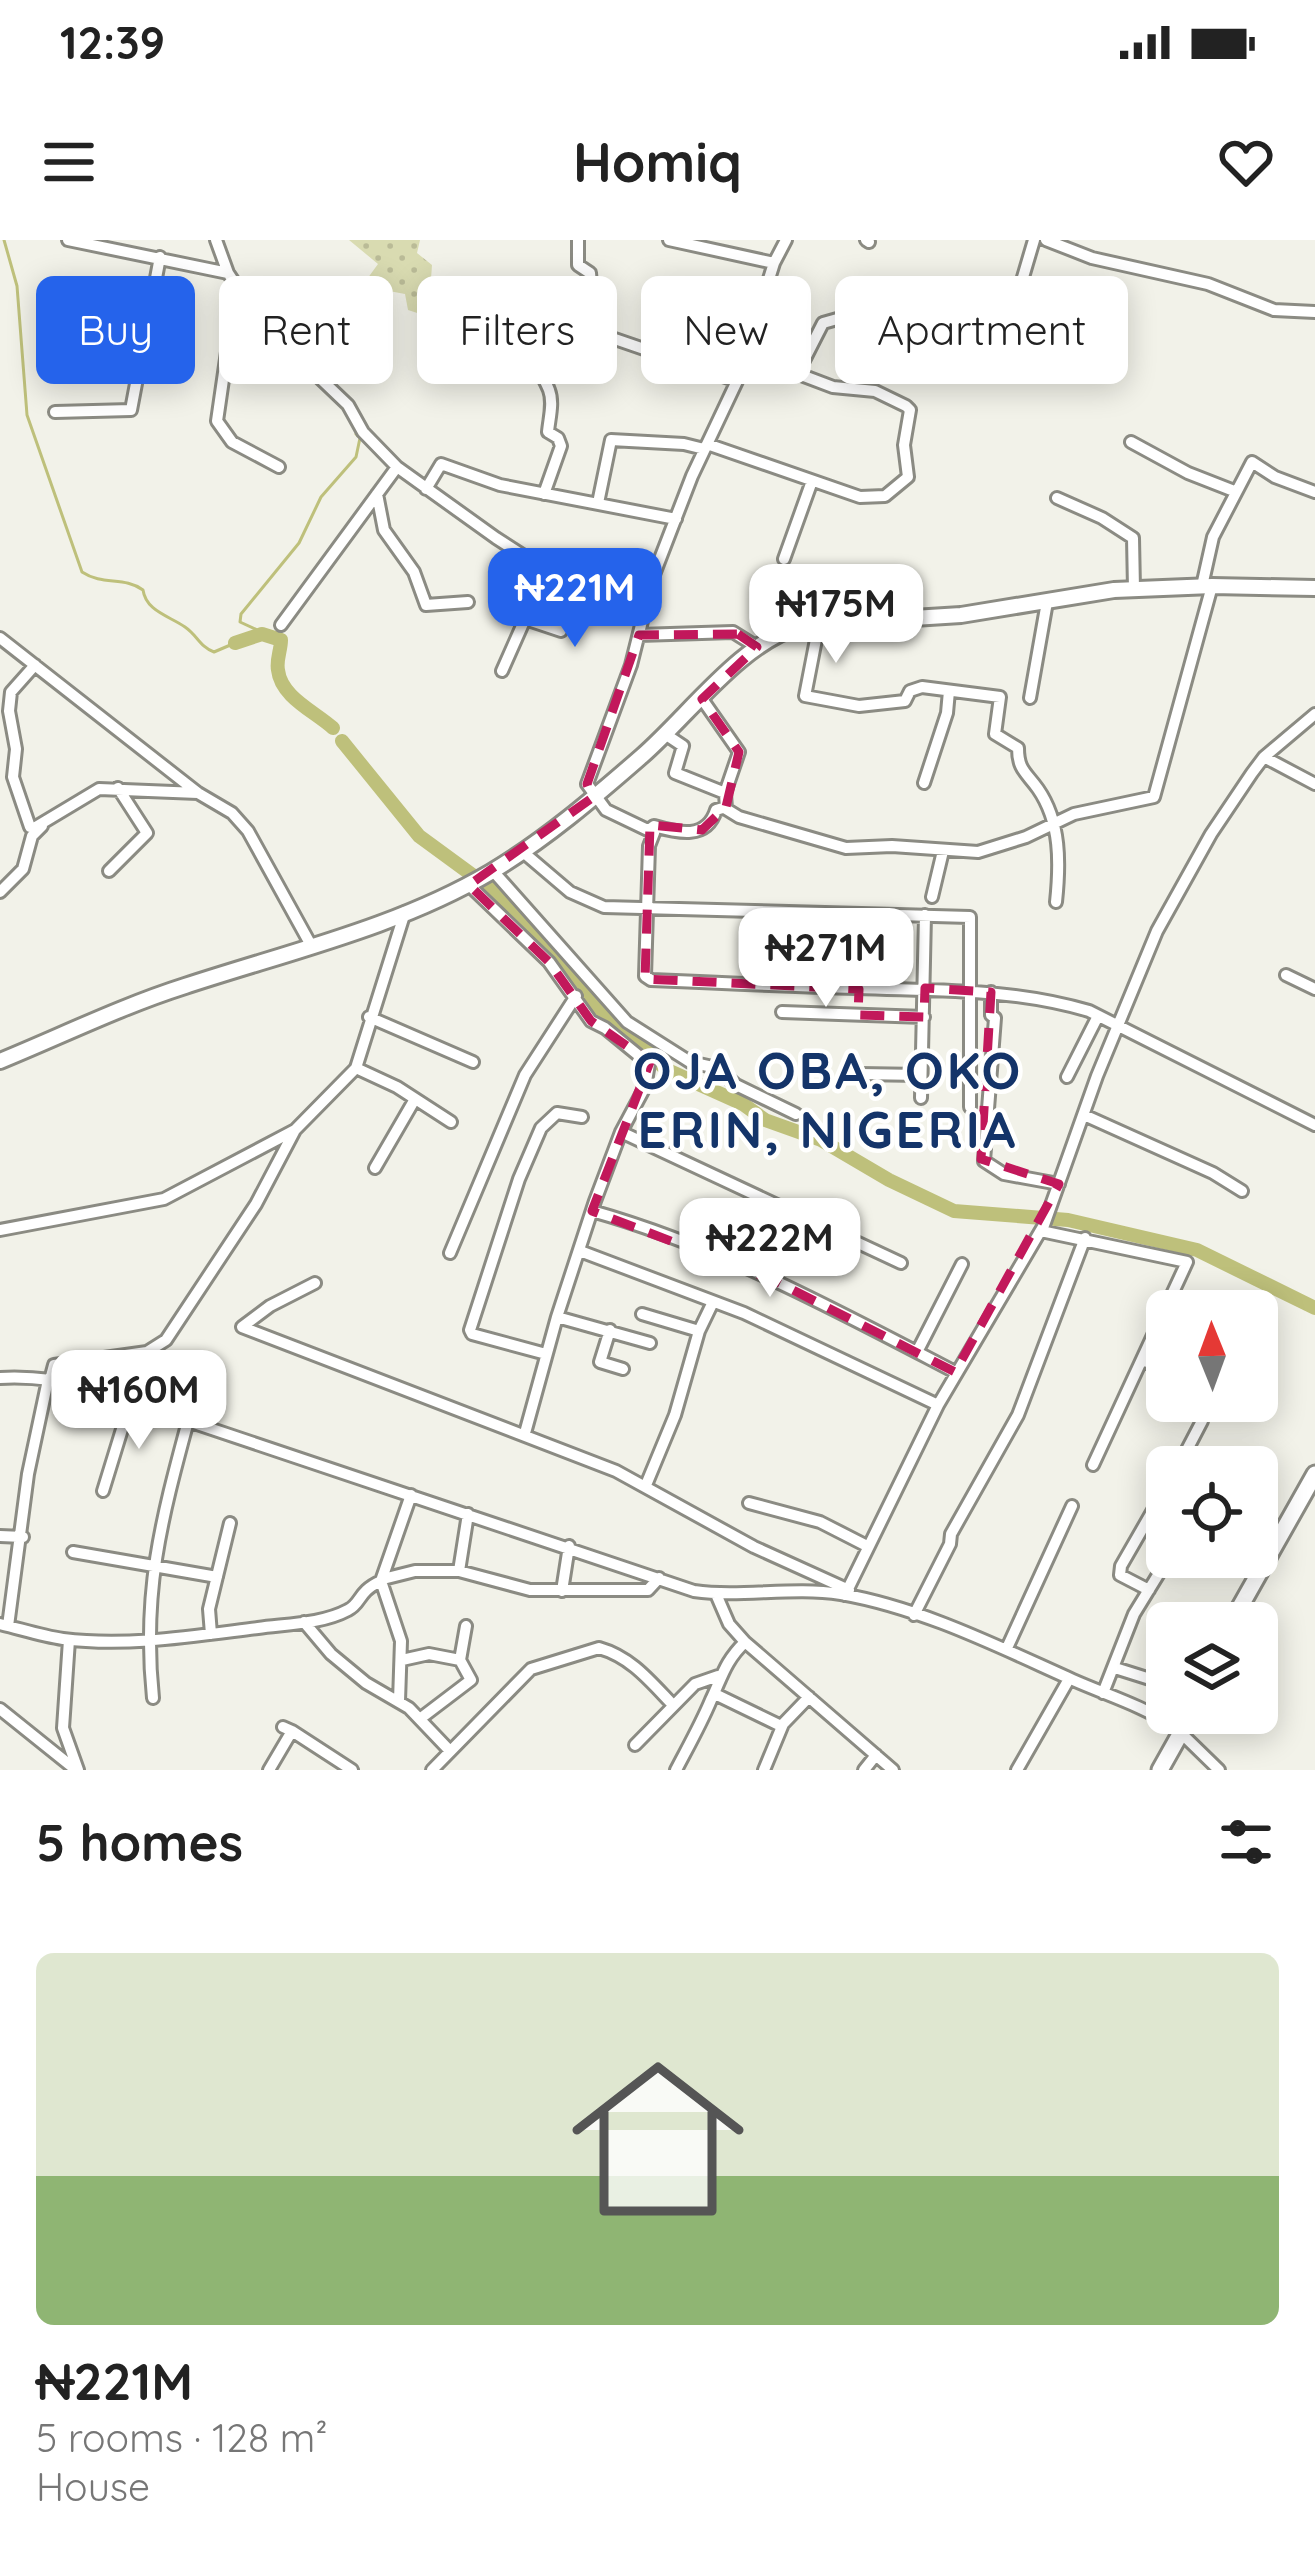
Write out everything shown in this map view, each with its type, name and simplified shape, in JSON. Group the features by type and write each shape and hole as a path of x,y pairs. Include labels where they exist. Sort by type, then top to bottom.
{"highway":[{"path":"1243,1602 1315,1474"},
{"path":"1255,1602 1315,1494"},
{"path":"1148,1770 1171,1734"},
{"path":"1160,1770 1174,1734"}],"main road":[{"path":"0,1061 179,987 312,947 471,884 523,852 595,796 757,647 782,631 819,624 961,615 1134,589 1315,588"}],"street":[{"path":"68,240 227,273"},
{"path":"216,240 229,276"},
{"path":"578,240 578,265 591,276"},
{"path":"669,240 717,244 774,263"},
{"path":"770,276 786,240"},
{"path":"1023,276 1034,240"},
{"path":"1046,240 1092,257 1208,284 1274,310 1315,312"},
{"path":"56,412 131,410 160,257"},
{"path":"811,347 823,323 835,320"},
{"path":"598,503 610,440 705,446 860,497 885,496 904,484 909,469 904,445 910,410 874,391 833,387 811,379"},
{"path":"222,384 218,425 232,442 279,467"},
{"path":"324,384 348,406 364,432 397,467 426,489 554,575 644,614"},
{"path":"544,494 561,446 559,438 548,432 551,394 545,384"},
{"path":"702,699 740,752 726,800 713,822 702,830 680,833 650,829 606,810 587,784 592,765 632,665 676,519 735,384"},
{"path":"1130,442 1234,491"},
{"path":"665,734 683,746 674,773 726,800 739,817 846,848 978,852 1074,814 1156,794 1207,586 1209,549 1234,491 1252,462 1275,477 1315,492"},
{"path":"426,489 441,464 500,485 676,519"},
{"path":"281,625 397,467"},
{"path":"784,559 812,481"},
{"path":"377,494 384,530 414,572 426,605 468,602"},
{"path":"1058,498 1133,538 1134,589"},
{"path":"502,671 525,619 554,575"},
{"path":"525,619 561,631 581,587"},
{"path":"1030,698 1047,602"},
{"path":"819,624 805,696 860,706 905,701 910,692 922,687 1000,697 995,734 1017,746 1019,769 1040,792 1052,824 1060,860 1056,902"},
{"path":"639,635 733,632 757,647"},
{"path":"0,638 198,793 232,813 248,831 312,947"},
{"path":"35,665 11,692 10,700 17,793 30,827 91,793 118,788 198,793"},
{"path":"924,783 947,713 949,691"},
{"path":"847,1592 955,1372 1043,1228 1157,931 1211,834 1264,757 1315,714"},
{"path":"1264,757 1315,784"},
{"path":"109,872 147,833 118,788"},
{"path":"0,801 17,793"},
{"path":"0,892 23,868 32,836 49,819"},
{"path":"650,829 654,833 649,846 645,976 651,980 968,989 1051,1000 1121,1026 1315,1125"},
{"path":"932,897 944,851"},
{"path":"523,852 570,892 604,907 970,917 970,1107"},
{"path":"493,871 628,1022 690,1062 717,1068 736,1085 796,1114"},
{"path":"471,884 549,962 591,1022 648,1062 645,1087 621,1132 556,1317 526,1433"},
{"path":"405,912 356,1068 296,1130 256,1204 166,1340 147,1352 54,1365 28,1474 23,1537 4,1625 69,1640 147,1641 304,1622 352,1608 359,1593 382,1580 415,1571 459,1571 508,1587 562,1591 642,1592 659,1578"},
{"path":"921,1098 925,915"},
{"path":"1286,975 1315,989"},
{"path":"858,1015 859,988"},
{"path":"991,992 995,1018 984,1161 1004,1174 1059,1184"},
{"path":"450,1253 525,1075 576,996"},
{"path":"782,1012 924,1017"},
{"path":"1067,1076 1098,1016"},
{"path":"369,1017 473,1062"},
{"path":"356,1068 452,1122"},
{"path":"860,1073 921,1075"},
{"path":"375,1168 416,1100"},
{"path":"546,1354 470,1330 519,1179 541,1128 557,1113 582,1117"},
{"path":"1084,1115 1213,1173 1241,1191"},
{"path":"0,1230 164,1199 296,1130"},
{"path":"621,1132 901,1263"},
{"path":"592,1210 657,1229 955,1372"},
{"path":"1043,1228 1187,1262 1093,1465"},
{"path":"914,1615 951,1534 1018,1415 1084,1238"},
{"path":"580,1251 713,1302 938,1405"},
{"path":"917,1352 962,1264"},
{"path":"315,1283 270,1306 242,1328 526,1433 646,1485 847,1592 1007,1648 1146,1711"},
{"path":"646,1485 713,1302"},
{"path":"642,1315 699,1331"},
{"path":"556,1317 650,1342"},
{"path":"610,1330 600,1363 623,1369"},
{"path":"0,1378 88,1385 716,1594 794,1588 847,1592"},
{"path":"103,1491 131,1400"},
{"path":"153,1697 147,1641 152,1563 188,1421"},
{"path":"399,1701 401,1641 382,1580 411,1495"},
{"path":"749,1503 820,1522 867,1546"},
{"path":"1007,1648 1072,1506"},
{"path":"459,1571 468,1514"},
{"path":"1146,1522 1120,1566 1120,1575 1149,1590"},
{"path":"211,1634 208,1609 230,1523"},
{"path":"0,1536 23,1537"},
{"path":"562,1591 569,1546"},
{"path":"74,1552 217,1576"},
{"path":"1103,1693 1134,1614 1156,1578"},
{"path":"716,1594 729,1624 745,1642 893,1770"},
{"path":"304,1622 331,1654 421,1718 450,1751"},
{"path":"421,1718 471,1681 460,1660 466,1626"},
{"path":"69,1640 63,1728 77,1770"},
{"path":"676,1770 715,1694 718,1676 745,1642"},
{"path":"432,1770 531,1669 599,1648 630,1662 673,1705"},
{"path":"402,1660 429,1654 460,1660"},
{"path":"1115,1668 1146,1675"},
{"path":"635,1745 694,1684 718,1676"},
{"path":"1017,1770 1070,1679"},
{"path":"715,1694 781,1726"},
{"path":"766,1769 781,1726 809,1697"},
{"path":"0,1709 77,1770"},
{"path":"269,1770 288,1729 352,1770"},
{"path":"1187,1734 1219,1770"},
{"path":"864,1770 876,1756"}],"highlighted area":[{"path":"738,634 757,647 702,699 739,752 726,807 702,830 650,825 645,979 859,989 858,1015 924,1017 925,988 991,992 981,1159 1059,1184 955,1372 773,1280 592,1211 650,1062 591,1021 549,962 469,885 592,798 587,784 639,635"}],"green space":[{"path":"349,240 420,240 417,253 432,265 431,276 417,276 417,313 408,310 405,294 393,292 393,276 369,276 378,264"}],"waterway":[{"path":"4,240 17,286 27,415 82,572 143,590 153,608 185,627 209,650 235,643"},
{"path":"268,635 240,622 241,614 299,543 321,497 356,457 360,438 356,434"},
{"path":"235,643 262,634 281,640 280,680 300,703 333,728"},
{"path":"342,741 419,836 490,888 610,1025 643,1046 665,1069 743,1104 765,1120 821,1140 954,1211 1068,1220 1197,1250 1315,1308"}],"district":[{"name":"OJA OBA, OKO ERIN, NIGERIA","path":"828,1099"}]}
